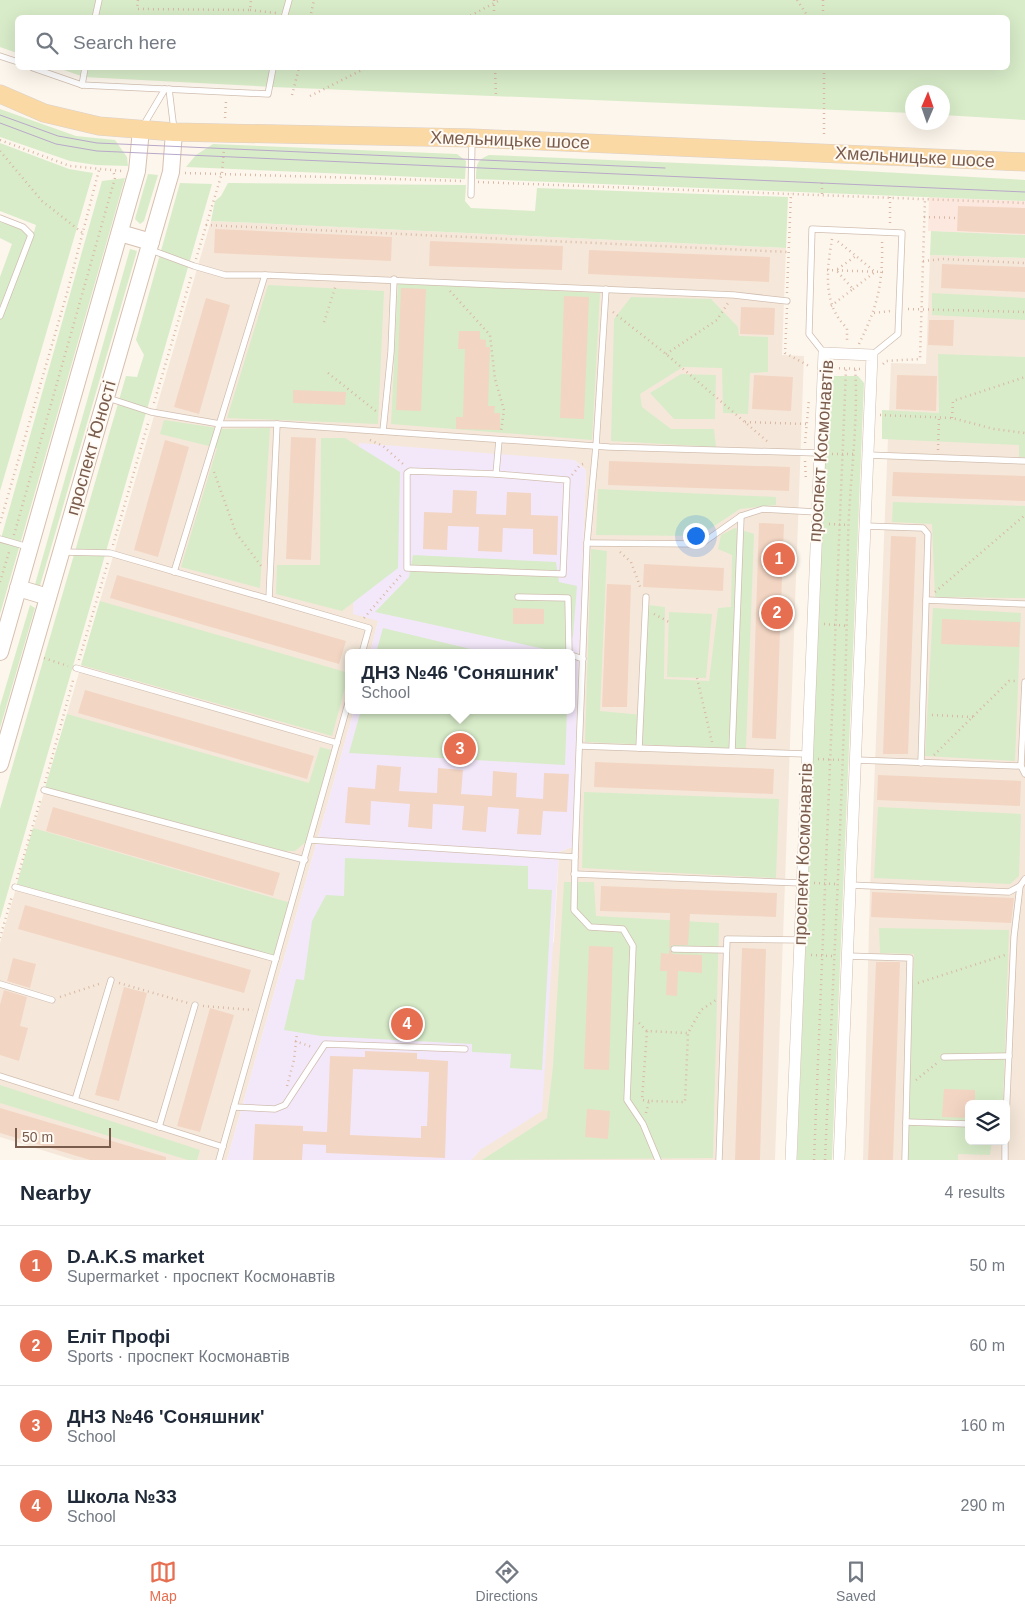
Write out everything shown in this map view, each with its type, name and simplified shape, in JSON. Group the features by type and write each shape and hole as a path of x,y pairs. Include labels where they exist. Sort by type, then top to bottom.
{"main road":[{"name":"Хмельницьке шосе","path":"0,94 44,113 99,126 141,130 472,138 1025,162"},
{"name":"проспект Юності","path":"0,652 137,171 141,130"},
{"name":"проспект Юності","path":"0,764 171,172 174,132"},
{"path":"120,233 150,245"},
{"path":"18,588 48,597"}],"street":[{"name":"проспект Космонавтів","path":"791,1160 811,624 824,353 872,355"},
{"path":"840,1160 872,355"}],"lane":[{"path":"96,15 99,0"},
{"path":"285,15 289,0"},
{"path":"0,56 15,61"},
{"path":"39,70 82,85 268,94 273,70"},
{"path":"82,85 86,70"},
{"path":"141,130 167,89"},
{"path":"167,89 174,132"},
{"path":"471,195 472,138"},
{"path":"0,218 23,227 31,235 0,316"},
{"path":"824,353 810,334 812,229 902,233 898,334 872,355"},
{"path":"150,245 194,266 225,275 441,281 734,295 787,301"},
{"path":"174,572 265,275"},
{"path":"383,431 391,352 394,279"},
{"path":"606,290 595,461 587,543 574,910 590,927 622,929 633,946 627,1100 643,1124 658,1160"},
{"path":"106,398 151,412 220,424 276,424 596,446 819,453"},
{"path":"269,598 276,424"},
{"path":"496,474 499,440"},
{"path":"868,455 1025,460"},
{"path":"410,470 496,474 567,480 563,574 407,568 407,473 410,470"},
{"path":"587,543 701,544 741,516 763,510 816,512"},
{"path":"732,752 741,516"},
{"path":"865,526 923,528 928,534 921,763"},
{"path":"0,539 30,548"},
{"path":"61,552 110,553 360,625 369,628 363,649"},
{"path":"518,597 568,598 570,649"},
{"path":"639,748 646,597"},
{"path":"926,600 1025,604"},
{"path":"575,656 583,659"},
{"path":"76,668 337,744"},
{"path":"1025,682 1021,766 1025,774"},
{"path":"219,1160 345,714"},
{"path":"580,746 806,756"},
{"path":"856,760 1021,766"},
{"path":"44,790 305,860"},
{"path":"310,840 575,858"},
{"path":"574,874 802,883"},
{"path":"850,885 1009,892 1020,886 1025,879"},
{"path":"1007,1100 1013,952 1020,886"},
{"path":"15,887 276,959"},
{"path":"719,1160 726,938 800,940"},
{"path":"674,949 726,950"},
{"path":"847,956 910,958 905,1160"},
{"path":"76,1100 111,980"},
{"path":"0,984 52,1000"},
{"path":"159,1127 195,1005"},
{"path":"234,1107 278,1109 286,1105 295,1094 320,1049 325,1044 466,1049"},
{"path":"944,1057 1009,1056"},
{"path":"0,1076 223,1147"},
{"path":"906,1122 965,1124"},
{"path":"1004,1160 1005,1145"}],"path":[{"path":"138,0 137,9 250,10 279,15"},
{"path":"250,10 251,0"},
{"path":"311,15 314,0"},
{"path":"471,15 500,0"},
{"path":"797,0 807,15"},
{"path":"823,0 823,15"},
{"path":"494,2 494,15"},
{"path":"292,95 298,70"},
{"path":"310,96 362,70"},
{"path":"495,70 496,96"},
{"path":"824,70 824,140"},
{"path":"0,140 70,166 126,171"},
{"path":"0,152 42,201 84,234"},
{"path":"0,523 84,234 99,170"},
{"path":"0,582 115,178 113,170"},
{"path":"185,173 822,194 1025,203"},
{"path":"822,183 822,194"},
{"path":"791,193 785,353 812,368 880,370 886,361 920,359 925,198"},
{"path":"924,217 958,218"},
{"path":"206,225 789,252"},
{"path":"847,354 847,328 840,321 831,306 827,270 832,236 875,272"},
{"path":"836,270 856,256"},
{"path":"923,261 944,259 1025,263"},
{"path":"827,270 883,272"},
{"path":"836,270 853,289"},
{"path":"831,306 875,272"},
{"path":"324,322 338,278"},
{"path":"441,281 490,335 496,379 504,410 499,440"},
{"path":"666,354 717,320 734,295"},
{"path":"606,306 666,354 780,453"},
{"path":"921,308 1025,312"},
{"path":"814,1160 846,369"},
{"path":"328,373 384,418"},
{"path":"952,418 953,401 1025,377"},
{"path":"879,415 952,418 994,429 1025,433"},
{"path":"938,449 940,418"},
{"path":"744,422 806,424"},
{"path":"366,439 383,446 410,470"},
{"path":"819,453 868,455"},
{"path":"209,459 236,533 270,578"},
{"path":"567,480 580,465 595,461"},
{"path":"926,600 1025,515"},
{"path":"816,524 865,526"},
{"path":"610,543 631,562 637,583 646,597"},
{"path":"360,625 407,568"},
{"path":"646,610 668,622"},
{"path":"811,624 861,626"},
{"path":"40,657 76,668"},
{"path":"697,678 714,751"},
{"path":"921,763 931,758 1009,681 1017,681"},
{"path":"922,715 973,717"},
{"path":"806,756 856,760"},
{"path":"802,883 850,885"},
{"path":"909,986 1013,952"},
{"path":"799,954 847,956"},
{"path":"52,1000 111,980 195,1005 262,1010"},
{"path":"688,1033 647,1031 642,1100 685,1102 688,1033 700,1010 724,995"},
{"path":"295,1094 288,1088 287,1081 294,1060 297,1033"},
{"path":"295,1041 320,1049"},
{"path":"907,1087 944,1057"},
{"path":"643,1124 649,1101"}],"shaded area":[{"path":"929,197 1025,201 1025,235 928,231"},
{"path":"211,221 786,248 782,355 804,356 775,1160 471,1160 480,1150 554,941 559,852 572,847 586,470 574,460 378,621 371,649 345,649 345,714 353,714 227,1160 74,1160 0,1137 0,943"},
{"path":"930,255 1025,258 1025,1160 863,1160 870,889 891,363 926,364"},
{"path":"359,443 574,460 586,470 572,847 559,852 542,1111 480,1150 471,1160 227,1160 353,714 575,714 575,649 371,649 378,621 353,614"}],"green space":[{"path":"0,0 1025,0 1025,120 950,115 950,85 905,85 905,113 273,87 84,77 64,70 1010,70 1010,15 15,15 15,52 0,47"},
{"path":"0,109 76,136 115,140 127,157 128,166 96,165 70,161 0,137"},
{"path":"0,143 69,169 93,173 0,491 0,277 12,244 0,238 0,222 34,232 36,225 0,211"},
{"path":"213,144 457,154 466,161 465,179 186,167 196,155"},
{"path":"489,155 826,169 1025,180 1025,201 476,179 479,161"},
{"path":"148,174 158,175 144,221 140,224 135,219"},
{"path":"125,178 0,614 0,542 102,181"},
{"path":"180,183 212,184 0,919 0,809 126,376 137,377 144,355 136,340"},
{"path":"228,183 466,185 465,201 471,208 535,211 537,188 788,197 786,248 211,221 215,201 221,196"},
{"path":"931,231 1025,235 1025,258 930,255"},
{"path":"130,249 137,251 39,589 34,588"},
{"path":"398,283 600,293 592,440 391,424"},
{"path":"268,285 384,291 378,424 227,418"},
{"path":"932,293 1025,298 1025,320 932,315"},
{"path":"631,297 711,299 738,327 739,336 768,337 768,372 750,373 748,414 723,413 722,368 683,367 640,394 642,407 671,429 714,429 716,447 611,441 614,319"},
{"path":"938,354 1025,357 1025,457 1019,457 1019,445 882,439 882,410 939,413"},
{"path":"681,374 716,375 715,419 674,419 650,393"},
{"path":"833,376 858,376 864,383 832,1160 797,1160 828,382"},
{"path":"164,420 224,429 270,428 260,588 181,567 217,448 160,434"},
{"path":"321,438 345,438 400,472 398,568 342,611 276,594 277,565 320,565"},
{"path":"598,489 776,497 776,505 740,509 699,536 596,535"},
{"path":"893,502 1025,506 1025,598 935,597 932,524 892,522"},
{"path":"735,528 754,534 746,749 585,742 591,549 607,551 600,711 643,715 648,605 665,607 664,679 709,681 718,608 731,607 732,555 718,549 721,535"},
{"path":"413,555 556,562 559,582 577,586 573,636 565,649 545,649 375,612 409,577"},
{"path":"100,601 345,672 345,688 332,736 81,665"},
{"path":"30,605 35,608 0,728 0,706"},
{"path":"933,608 1021,613 1015,761 925,756"},
{"path":"669,612 712,614 706,678 667,677"},
{"path":"383,628 470,649 377,649"},
{"path":"67,714 309,783 320,747 331,750 307,841 295,851 285,851 45,788"},
{"path":"360,714 567,714 565,765 349,753"},
{"path":"584,792 779,799 776,878 582,868"},
{"path":"878,807 1021,814 1019,876 1010,884 874,878"},
{"path":"33,828 291,903 276,957 16,887"},
{"path":"345,858 528,866 528,889 552,890 542,1070 510,1068 511,1054 472,1052 472,1044 321,1036 284,1030 296,979 304,980 312,921 326,895 344,896"},
{"path":"564,882 594,882 596,916 719,923 713,1158 482,1160 547,1118 553,1066"},
{"path":"879,928 1009,930 1003,1100 965,1100 965,1145 991,1145 990,1155 958,1154 958,1160 907,1160 914,954 880,953"},
{"path":"0,1085 200,1150 197,1160 188,1160 0,1103"}],"building":[{"path":"958,206 1025,208 1025,234 957,231"},
{"path":"215,229 392,237 391,261 214,253"},
{"path":"430,241 563,246 562,270 429,266"},
{"path":"589,250 770,257 769,282 588,274"},
{"path":"942,264 1025,267 1025,292 941,288"},
{"path":"401,288 426,289 421,411 396,410"},
{"path":"564,296 589,297 584,419 560,418"},
{"path":"206,298 230,305 199,414 174,407"},
{"path":"741,307 775,308 774,335 740,334"},
{"path":"929,320 954,320 953,346 928,345"},
{"path":"459,331 480,331 480,339 486,340 486,347 490,347 488,406 495,406 494,413 500,413 500,430 456,429 456,417 463,417 465,349 458,349"},
{"path":"754,375 793,377 791,411 752,409"},
{"path":"897,375 937,376 936,411 896,409"},
{"path":"293,390 346,392 345,405 293,403"},
{"path":"291,437 316,438 311,560 286,559"},
{"path":"165,440 189,447 158,557 134,550"},
{"path":"609,461 790,467 789,491 608,485"},
{"path":"893,472 1025,476 1025,501 892,496"},
{"path":"453,490 477,491 476,514 506,515 507,492 531,493 531,515 558,516 557,555 533,554 533,529 503,528 502,552 478,551 479,527 448,526 447,550 423,549 424,512 452,513"},
{"path":"759,523 784,524 776,739 752,738"},
{"path":"891,536 916,537 908,754 883,754"},
{"path":"644,564 724,568 723,591 643,587"},
{"path":"117,575 346,641 339,664 110,598"},
{"path":"607,584 631,585 627,707 602,707"},
{"path":"513,608 544,609 544,624 513,624"},
{"path":"942,619 1020,622 1019,647 941,644"},
{"path":"85,690 314,756 307,779 78,713"},
{"path":"595,762 774,769 773,794 594,787"},
{"path":"377,765 401,767 399,791 437,793 438,768 463,770 461,794 492,796 493,771 517,773 516,797 543,799 544,773 569,774 567,812 543,811 541,835 517,834 519,809 488,807 486,832 462,830 464,806 433,804 432,829 408,827 410,804 371,801 370,825 345,823 348,787 375,789"},
{"path":"878,775 1021,781 1020,806 877,800"},
{"path":"53,807 280,873 273,896 46,831"},
{"path":"601,886 777,893 776,917 690,914 688,945 672,945 669,949 670,913 600,911"},
{"path":"872,892 1014,898 1011,923 871,917"},
{"path":"25,905 251,970 244,993 18,929"},
{"path":"589,946 613,947 609,1070 584,1069"},
{"path":"742,948 766,949 760,1160 735,1160"},
{"path":"669,949 673,954 702,955 702,973 678,971 677,996 666,995 667,971 660,971 661,953 669,954"},
{"path":"13,958 36,964 30,988 7,981"},
{"path":"876,962 900,962 893,1160 868,1160"},
{"path":"124,987 147,993 119,1101 95,1095"},
{"path":"4,990 27,997 20,1026 28,1028 19,1061 0,1055 0,1005"},
{"path":"210,1008 234,1015 200,1132 177,1126"},
{"path":"365,1051 417,1053 417,1059 448,1061 445,1158 326,1153 326,1145 303,1144 302,1160 253,1160 255,1124 303,1126 303,1131 327,1132 330,1056 365,1057","holes":["353,1069 429,1072 427,1126 421,1126 421,1138 350,1135"]},
{"path":"944,1089 975,1090 975,1100 965,1100 965,1118 942,1117"},
{"path":"0,1108 166,1157 166,1160 90,1160 0,1133"},
{"path":"587,1109 610,1111 608,1139 585,1137"}],"tram line":[{"path":"0,115 58,136 97,143 665,168"},
{"path":"0,123 56,144 97,151 1025,192"}],"place":[{"name":"D.A.K.S market","path":"779,559"},
{"name":"Еліт Профі","path":"777,613"},
{"name":"ДНЗ №46 'Соняшник'","path":"460,749"},
{"name":"Школа №33","path":"407,1024"}]}
